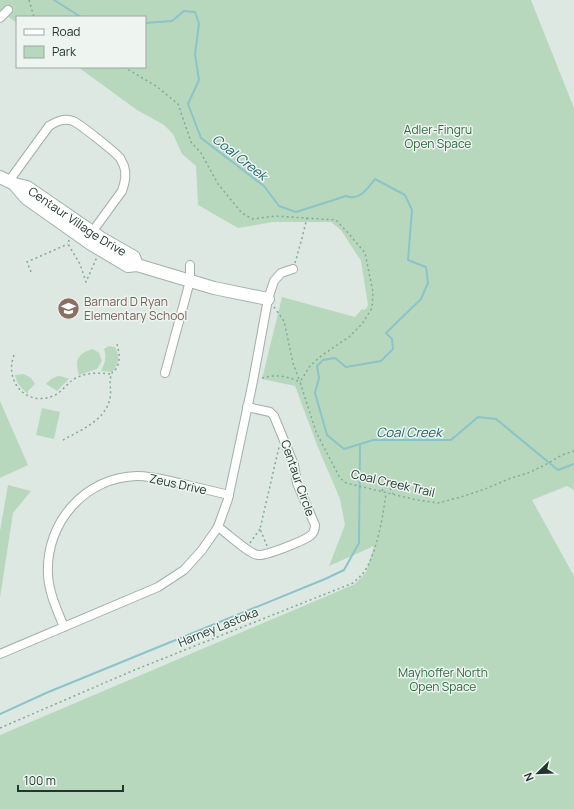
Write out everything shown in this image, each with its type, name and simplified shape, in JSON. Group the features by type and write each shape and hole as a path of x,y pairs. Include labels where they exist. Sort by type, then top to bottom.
{"street":[{"path":"0,18 8,10"},
{"path":"7,181 49,126 56,121 64,120 74,122 113,151 120,159 126,175 122,191 89,236"},
{"name":"Centaur Village Drive","path":"7,181 26,198 70,230 106,242 134,257 137,265"},
{"name":"Centaur Village Drive","path":"7,181 26,187 89,236 100,250 128,266 137,265 271,303"},
{"path":"165,373 190,281 190,265"},
{"path":"0,654 163,584 184,570 202,550 218,527 229,495 247,407 271,303 274,281 281,273 293,269"},
{"name":"Centaur Circle","path":"218,527 252,553 258,555 270,553 310,536 315,529 315,525 297,483 294,465 274,416 270,412 247,407"},
{"name":"Zeus Drive","path":"64,626 50,591 48,557 51,542 58,524 69,509 84,494 100,485 136,476 150,477 229,495"}],"path":[{"path":"29,0 34,16"},
{"path":"126,68 156,86 178,104 191,142 200,153 218,184 241,212 253,219 275,216 336,220 365,253 373,292 372,308 362,324 349,337 321,356 310,366 300,382 282,376 266,377 253,381"},
{"path":"293,269 307,218"},
{"path":"70,230 68,244 80,264 86,282 100,250"},
{"path":"31,272 27,262 68,244"},
{"name":"Coal Creek Trail","path":"271,303 284,321 293,362 316,432 340,478 346,483 429,503 447,502 528,473 574,451"},
{"path":"63,440 95,422 108,406 111,396 111,374 116,368 119,359 117,344"},
{"path":"14,355 11,361 11,370 17,388 25,395 35,398 45,398 55,395 78,377 94,373 111,374"},
{"path":"246,548 260,529 282,433"},
{"path":"382,491 384,488 388,487 393,494"},
{"name":"Harney Lastoka","path":"0,728 132,672 353,583 364,572 372,557 384,510 386,492"},
{"path":"260,529 270,553"}],"green space":[{"path":"0,0 531,0 574,108 574,490 567,486 532,500 574,576 574,809 0,809 0,735 355,584 366,572 374,546 329,566 345,525 340,499 317,445 295,386 262,379 282,297 355,317 362,309 365,310 368,305 361,261 341,230 331,222 273,222 238,228 198,205 196,166 182,154 173,134 164,125 137,110 79,68 146,68 146,16 16,16 16,22 0,11"},
{"path":"109,346 115,347 118,354 118,360 112,372 101,371 105,360 104,349"},
{"path":"93,349 99,353 102,361 97,369 79,375 77,365 78,358 84,353"},
{"path":"24,374 31,378 35,384 28,391 28,394 20,386 15,375"},
{"path":"58,376 69,379 57,391 46,384 51,379"},
{"path":"0,401 28,465 0,478"},
{"path":"42,408 60,412 54,439 36,435"},
{"path":"8,485 31,491 13,513 0,598 0,531"}],"waterway":[{"name":"Coal Creek","path":"54,0 79,16"},
{"name":"Coal Creek","path":"146,23 172,21 184,11 195,12 199,24 195,54 199,80 188,104 201,138 264,186 279,206 296,212 346,196 355,197 363,193 375,179 405,195 412,210 408,260 426,267 428,283 421,299 386,333 392,339 393,349 381,361 346,367 335,358 323,360 317,366 319,378 315,393 327,435 344,449 373,440 451,440 478,417 496,419 558,470 574,464"},
{"path":"0,714 46,693 344,570 359,543 360,444"}],"place":[{"name":"Barnard D Ryan Elementary School","path":"68,308"}],"park label":[{"name":"Adler-Fingru Open Space","path":"438,136"},
{"name":"Mayhoffer North Open Space","path":"443,679"}]}
